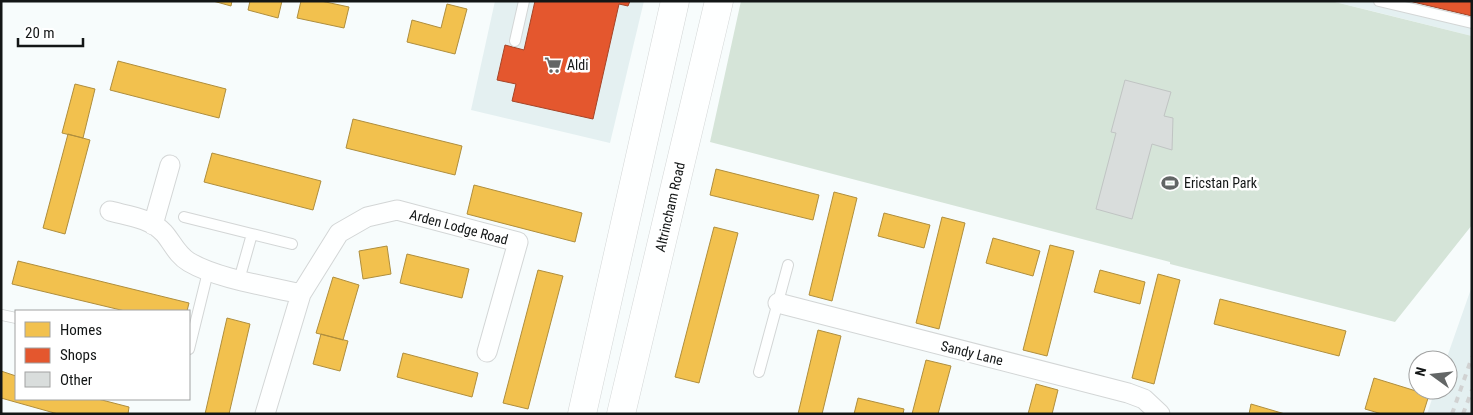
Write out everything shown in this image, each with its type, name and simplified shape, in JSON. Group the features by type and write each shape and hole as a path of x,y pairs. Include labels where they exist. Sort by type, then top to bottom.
{"highway":[{"path":"582,414 676,1"},
{"name":"Altrincham Road","path":"621,414 719,1"}],"street":[{"path":"153,225 170,165"},
{"name":"Arden Lodge Road","path":"265,414 301,294 339,233 367,217 397,210 518,242 487,352"},
{"path":"110,211 146,221 164,232 175,249 188,262 239,280 301,294"},
{"name":"Sandy Lane","path":"778,303 1128,393 1144,399 1160,414"}],"lane":[{"path":"515,41 524,1"},
{"path":"1379,1 1472,24"},
{"path":"184,217 292,244"},
{"path":"239,280 252,234"},
{"path":"759,372 788,265"},
{"path":"190,345 207,269"},
{"path":"2,315 15,318"}],"shaded area":[{"path":"495,1 644,1 610,143 471,110"},
{"path":"1331,1 1472,1 1472,36 1376,12"},
{"path":"1472,286 1472,414 1427,414 1432,400 1458,400 1458,350 1450,350"}],"green space":[{"name":"Ericstan Park","path":"741,1 1331,1 1472,36 1472,225 1395,322 710,142"}],"building: Homes":[{"path":"213,1 232,1 231,6"},
{"path":"250,1 282,1 278,18 248,10"},
{"path":"301,1 321,1 349,7 344,28 297,18"},
{"path":"447,4 467,9 455,54 407,42 412,20 441,28"},
{"path":"118,61 226,89 219,118 110,90"},
{"path":"75,84 95,89 83,138 62,133"},
{"path":"353,119 462,146 455,175 346,148"},
{"path":"68,134 90,140 65,234 43,228"},
{"path":"212,153 321,181 313,210 204,182"},
{"path":"716,169 819,195 813,220 710,195"},
{"path":"474,185 582,213 575,242 467,214"},
{"path":"834,192 857,198 832,301 809,295"},
{"path":"884,213 930,225 924,248 878,236"},
{"path":"942,217 965,223 939,329 916,323"},
{"path":"714,227 738,233 699,383 675,377"},
{"path":"993,238 1040,251 1033,276 986,263"},
{"path":"1050,245 1074,251 1047,356 1023,350"},
{"path":"387,246 391,274 363,279 359,251"},
{"path":"407,254 469,269 462,298 400,283"},
{"path":"18,261 189,303 187,310 121,310 12,284"},
{"path":"538,270 563,276 528,409 503,403"},
{"path":"1100,270 1145,282 1140,304 1094,292"},
{"path":"1158,274 1180,280 1154,384 1132,378"},
{"path":"333,277 359,285 343,340 316,333"},
{"path":"1220,299 1346,331 1339,356 1214,324"},
{"path":"227,318 250,324 229,414 205,414"},
{"path":"818,330 841,336 822,414 798,414"},
{"path":"321,334 348,341 340,371 313,364"},
{"path":"403,353 478,373 472,397 397,377"},
{"path":"926,360 951,366 938,414 912,414"},
{"path":"1,371 15,376 15,400 102,400 129,407 128,414 58,414 1,398"},
{"path":"1374,378 1408,389 1408,400 1427,400 1423,414 1382,414 1365,409"},
{"path":"1036,384 1058,390 1052,414 1028,414"},
{"path":"858,398 904,409 903,414 854,414"},
{"path":"1251,404 1285,414 1249,414"}],"building: Shops":[{"name":"Aldi","path":"535,1 630,1 628,6 619,4 593,119 512,101 516,84 497,80 505,45 524,50"},
{"path":"1409,1 1472,1 1472,16"}],"building: Other":[{"path":"1125,80 1171,92 1164,116 1173,118 1172,150 1152,144 1132,219 1096,209 1116,133 1111,132"}],"railway":[{"path":"1452,414 1472,357"},
{"path":"1463,414 1472,390"}],"place":[{"name":"Aldi","path":"553,65"},
{"name":"Ericstan Park","path":"1170,183"}]}
